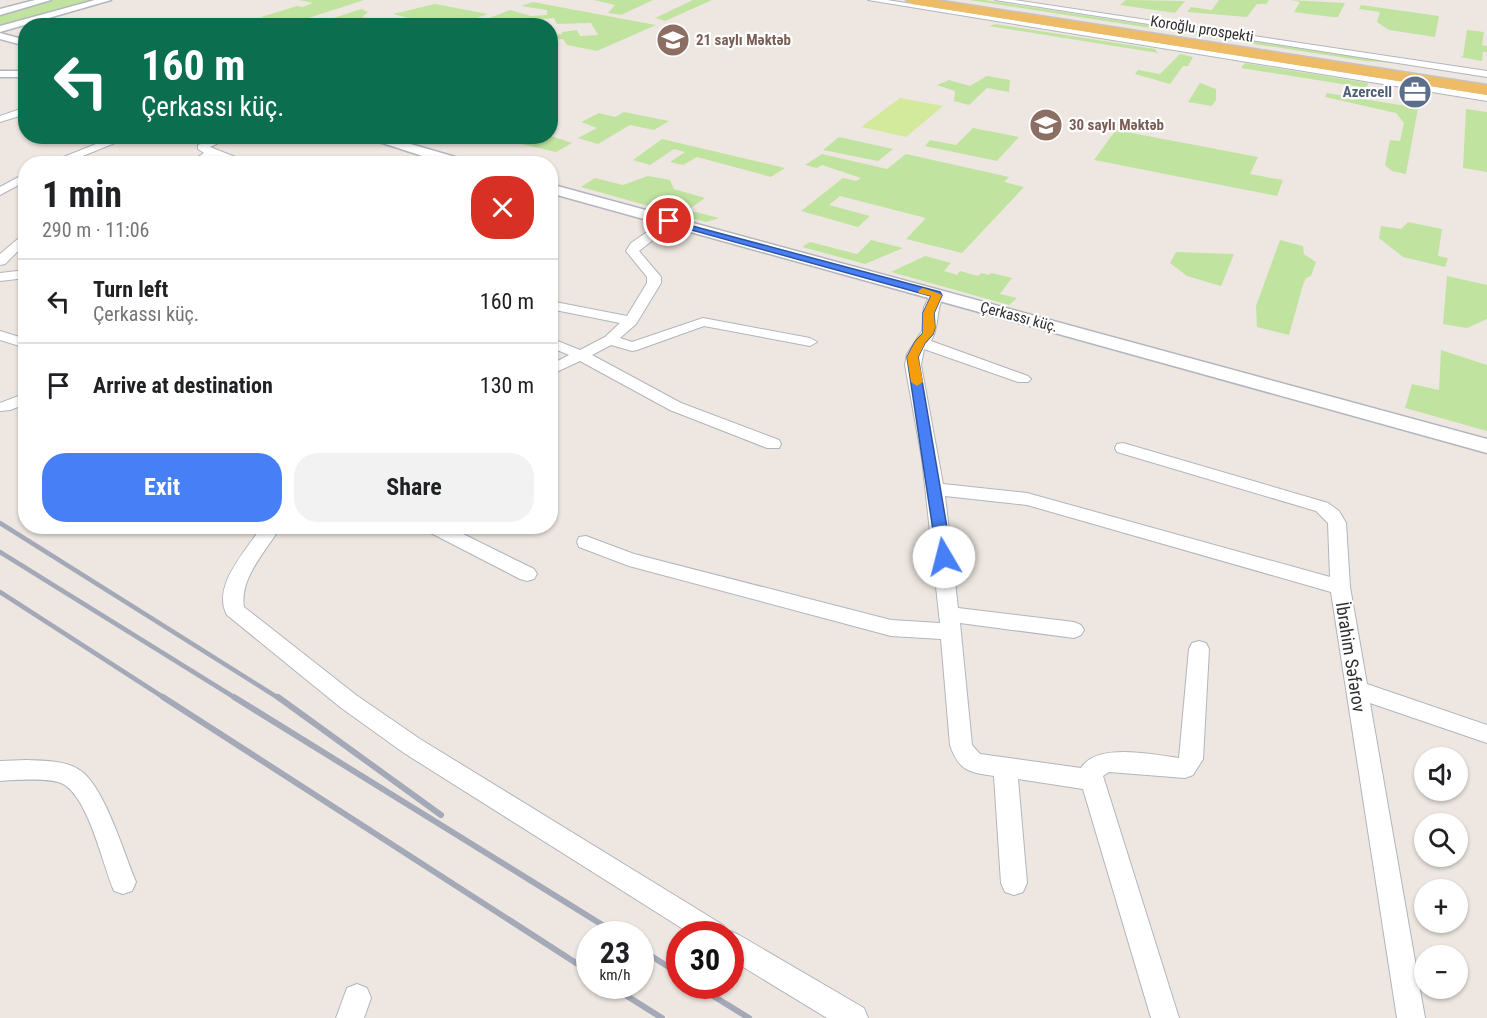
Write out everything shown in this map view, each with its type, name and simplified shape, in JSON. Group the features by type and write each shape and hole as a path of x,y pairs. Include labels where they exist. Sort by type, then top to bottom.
{"main road":[{"name":"Koroğlu prospekti","path":"912,0 1407,78 1487,94"},
{"name":"Koroğlu prospekti","path":"954,0 1487,83"},
{"path":"1398,61 1487,83"}],"street":[{"path":"0,12 46,0"},
{"path":"40,18 106,0"},
{"path":"872,0 1425,88 1487,94"},
{"path":"999,0 1487,74"},
{"path":"0,29 18,24"},
{"path":"0,36 18,41"},
{"path":"0,74 18,74"},
{"path":"1407,78 1470,92"},
{"path":"1425,88 1487,94"},
{"path":"0,119 18,113"},
{"path":"73,156 105,144"},
{"path":"209,144 202,147 222,156"},
{"path":"395,144 436,156"},
{"path":"207,156 212,153"},
{"path":"1,191 18,181"},
{"name":"Çerkassı küç.","path":"558,190 1487,446"},
{"path":"558,367 610,340 630,321 654,283 654,277 632,251 635,246 669,221"},
{"path":"0,261 18,244"},
{"path":"0,277 18,275"},
{"path":"937,295 928,313 930,328 928,334 920,342 912,357 935,489 961,745 965,756 975,763 1092,780"},
{"path":"558,306 630,321"},
{"path":"610,340 632,347 703,321 810,342"},
{"path":"0,335 18,341"},
{"path":"920,342 1023,379"},
{"path":"558,345 582,355 672,405 774,444"},
{"path":"4,407 18,401"},
{"name":"İbrahim Səfərov","path":"1123,448 1322,507 1334,515 1340,587 1411,1018"},
{"path":"935,489 1027,499 1340,587"},
{"path":"267,534 236,582 232,596 234,610 348,701 412,746 693,921"},
{"path":"447,534 527,574"},
{"path":"586,542 629,559 891,628 913,631 950,622 1074,630"},
{"path":"1165,1018 1091,772 1101,764 1109,762 1185,768 1191,759 1199,649"},
{"path":"1356,689 1487,734"},
{"path":"1005,769 1014,883"},
{"path":"0,771 44,771 71,776 85,788 123,882"},
{"path":"744,952 854,1018"}],"green space":[{"path":"54,0 94,0 26,18 18,18 18,20 0,25 0,14"},
{"path":"299,0 364,0 309,18 261,17 297,6 303,7 313,3"},
{"path":"594,0 653,0 621,15 608,13 615,5"},
{"path":"693,0 712,0 665,21 655,18"},
{"path":"969,0 985,0 1396,63 1365,61"},
{"path":"1126,0 1185,1 1175,13 1120,5"},
{"path":"1219,0 1269,0 1266,4 1257,4 1247,17 1187,12 1191,7 1212,10"},
{"path":"1290,0 1345,3 1338,17 1332,17 1294,12 1300,2"},
{"path":"533,2 656,25 597,51 567,45 563,39 558,39 558,34 562,32 577,30 580,36 598,35 591,23 558,24 558,18 489,18 510,10 531,16 547,15 547,10 521,6"},
{"path":"435,4 488,14 476,18 408,18 393,14"},
{"path":"1361,5 1439,16 1435,37 1389,30 1377,22 1380,12 1359,9"},
{"path":"361,9 368,12 362,17 368,18 334,18"},
{"path":"996,24 1155,49 1158,53 989,26"},
{"path":"1467,30 1484,32 1482,45 1487,46 1487,52 1483,52 1482,61 1460,57 1463,56"},
{"path":"1180,54 1193,57 1188,66 1183,66 1170,84 1135,74 1138,70 1160,74"},
{"path":"1245,63 1368,83 1367,88 1241,68"},
{"path":"987,76 1010,80 1009,92 987,88 969,105 954,101 955,91 937,85 949,80 970,86"},
{"path":"1200,83 1216,89 1216,100 1212,106 1188,102"},
{"path":"1327,93 1418,108 1406,174 1392,171 1385,165 1390,140 1400,141 1404,123 1396,113 1325,97"},
{"path":"900,98 943,106 906,137 861,127"},
{"path":"1466,109 1487,112 1487,172 1463,168"},
{"path":"624,112 669,121 654,130 630,125 598,144 578,138 597,128 581,122 599,113 615,117"},
{"path":"973,128 1019,137 997,161 925,146 930,140 956,145"},
{"path":"1116,130 1258,157 1250,174 1283,180 1277,196 1094,160"},
{"path":"839,137 893,149 878,161 823,150"},
{"path":"558,138 572,143 556,152 521,144 558,144"},
{"path":"662,139 785,168 771,177 697,157 683,165 670,162 685,152 674,149 650,165 633,160"},
{"path":"822,154 887,169 906,154 1009,177 1004,182 1024,187 962,253 906,239 926,218 840,196 829,205 870,216 858,227 801,211 843,178 856,181 861,178 822,165 817,168 805,165"},
{"path":"648,176 670,180 674,189 705,198 688,210 719,218 706,222 581,187 595,178 623,185"},
{"path":"1408,222 1442,229 1438,256 1448,258 1445,267 1403,257 1379,238 1381,226 1401,229"},
{"path":"871,240 903,248 865,264 802,247 810,242 857,254"},
{"path":"1280,240 1303,246 1304,254 1316,262 1311,276 1306,278 1303,285 1289,335 1257,327 1256,306"},
{"path":"1176,252 1234,254 1221,286 1187,276 1170,263"},
{"path":"925,256 951,263 944,271 957,275 960,271 978,276 981,273 989,275 991,273 1012,278 1000,294 1017,298 1009,305 891,272"},
{"path":"1447,276 1487,285 1487,319 1467,328 1443,324"},
{"path":"1441,350 1487,365 1487,431 1405,408 1412,384 1439,390"}],"railway":[{"path":"0,523 280,699"},
{"path":"0,552 237,699"},
{"path":"0,592 166,699"},
{"path":"163,697 576,963"},
{"path":"234,697 596,921"},
{"path":"278,697 441,815"},
{"path":"654,958 666,965"},
{"path":"632,999 662,1018"},
{"path":"718,999 749,1018"}],"slow traffic":[{"path":"917,382 912,357 920,342 928,334 930,328 928,313 937,295 923,291"}],"place":[{"name":"21 saylı Məktəb","path":"673,40"},
{"name":"Azercell","path":"1415,92"},
{"name":"30 saylı Məktəb","path":"1046,125"}],"route":[{"path":"669,221 937,295 928,313 930,328 928,334 920,342 912,357 935,489 944,557"}]}
